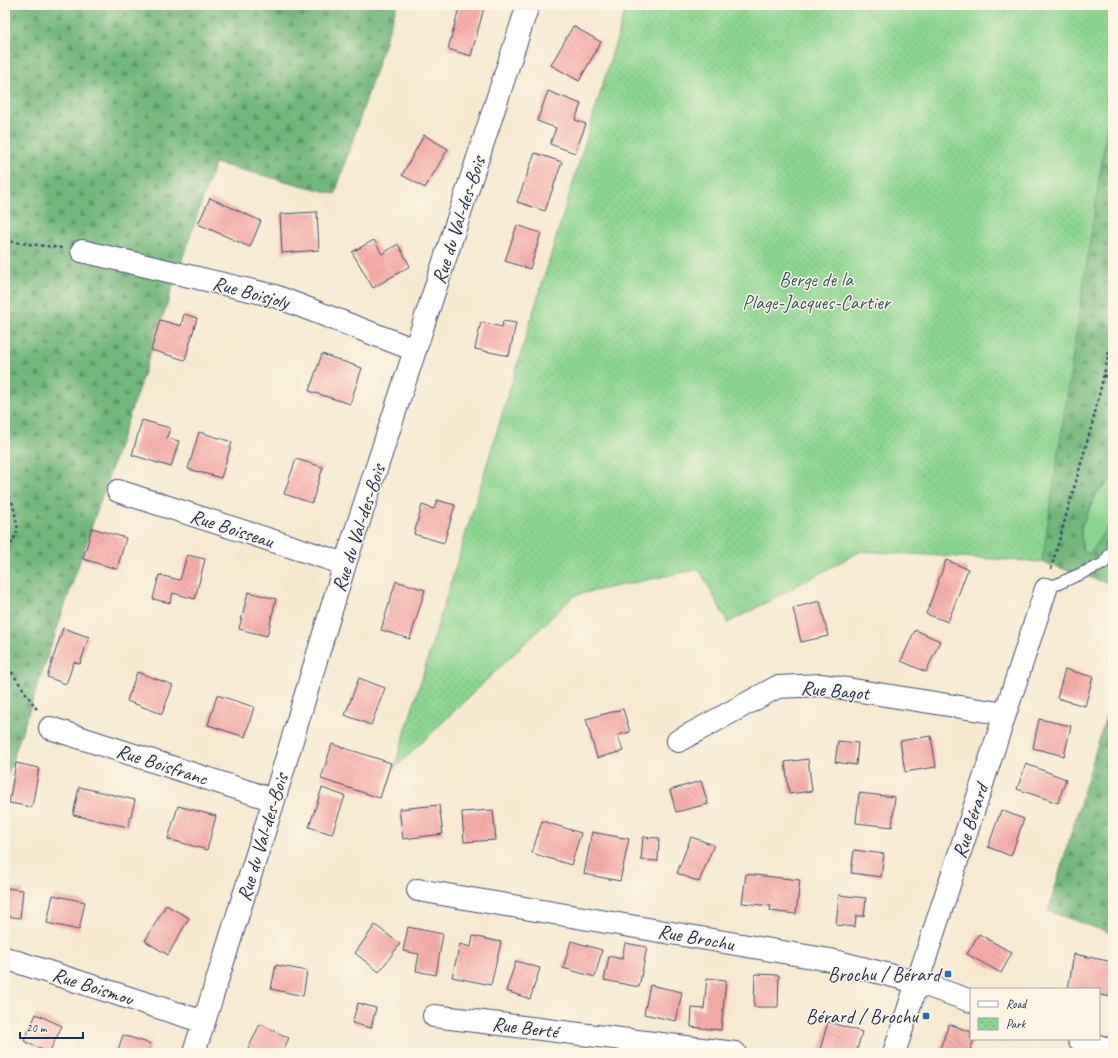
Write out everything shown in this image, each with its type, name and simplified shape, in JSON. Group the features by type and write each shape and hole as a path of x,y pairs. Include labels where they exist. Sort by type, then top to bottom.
{"street":[{"name":"Rue du Val-des-Bois","path":"196,1053 196,1046 274,800 345,564 528,5"},
{"name":"Rue Boisjoly","path":"82,251 275,296 415,350"},
{"name":"Rue Boisseau","path":"118,491 345,564"},
{"name":"Rue Bérard","path":"894,1053 1046,589"},
{"name":"Rue Bagot","path":"678,741 777,687 822,685 1005,714"},
{"name":"Rue Boisfranc","path":"50,728 274,800"},
{"name":"Rue Brochu","path":"418,890 830,960 917,982 970,1001"},
{"name":"Rue Boismou","path":"5,958 204,1022"},
{"name":"Rue Berté","path":"434,1016 735,1053"},
{"path":"1082,1040 1113,1051"}],"lane":[{"path":"1046,589 1103,564 1113,550"}],"path":[{"path":"5,241 82,251"},
{"path":"1046,589 1093,421 1113,336"},
{"path":"1104,375 1113,380"},
{"path":"5,492 13,504 18,530 8,551 5,554"},
{"path":"5,662 50,728"}],"green space":[{"path":"5,5 397,5 335,194 215,163 5,782"},
{"name":"Berge de la Plage-Jacques-Cartier","path":"627,5 1113,5 1113,86 1042,562 861,551 728,623 699,569 575,595 394,769"},
{"path":"1113,86 1113,478 1097,493 1081,527 1082,548 1089,554 1113,519 1113,585 1042,562"},
{"path":"1113,478 1113,519 1089,555 1082,548 1081,527 1097,493"},
{"path":"1113,693 1113,934 1048,911"}],"building":[{"path":"460,5 473,5 484,8 471,56 448,49"},
{"path":"573,26 601,42 579,81 551,65"},
{"path":"548,91 581,104 575,120 586,124 575,153 550,144 556,128 537,121"},
{"path":"424,135 448,149 425,188 402,175"},
{"path":"535,153 562,162 545,211 517,202"},
{"path":"210,198 261,221 250,247 198,224"},
{"path":"317,212 319,250 282,253 280,214"},
{"path":"517,225 541,233 530,269 505,261"},
{"path":"374,240 382,254 398,244 410,266 373,288 352,252"},
{"path":"184,314 197,318 185,360 151,350 160,320 181,326"},
{"path":"503,321 516,323 509,356 475,349 481,322 502,327"},
{"path":"322,354 362,368 350,404 309,391"},
{"path":"142,420 170,428 167,438 179,441 171,467 132,455"},
{"path":"199,432 232,442 221,478 188,469"},
{"path":"296,459 323,467 312,503 284,494"},
{"path":"437,500 455,505 444,543 414,534 422,505 434,509"},
{"path":"92,528 126,538 117,569 83,559"},
{"path":"187,555 205,559 195,599 173,593 170,603 153,599 159,575 180,580"},
{"path":"946,560 968,569 948,622 926,614"},
{"path":"396,581 425,590 410,639 381,630"},
{"path":"248,592 276,599 267,636 239,629"},
{"path":"820,601 828,636 801,642 793,608"},
{"path":"63,628 89,637 80,664 74,662 66,684 47,677"},
{"path":"915,630 940,641 926,672 901,661"},
{"path":"1065,669 1093,677 1085,706 1057,698"},
{"path":"137,672 173,685 162,714 127,701"},
{"path":"359,678 385,688 371,725 345,715"},
{"path":"217,695 254,707 245,737 208,725"},
{"path":"623,709 630,732 618,735 623,751 597,758 586,719"},
{"path":"1039,719 1071,726 1064,756 1033,748"},
{"path":"931,736 936,767 905,772 900,741"},
{"path":"838,741 858,743 856,765 835,762"},
{"path":"332,744 391,763 380,798 321,779"},
{"path":"808,759 812,791 789,794 785,762"},
{"path":"16,763 39,768 32,807 9,803"},
{"path":"1026,764 1066,779 1058,803 1017,789"},
{"path":"701,781 708,804 676,812 670,790"},
{"path":"79,787 135,800 128,827 73,815"},
{"path":"322,788 345,796 332,834 309,827"},
{"path":"859,793 895,797 892,827 856,823"},
{"path":"439,805 443,834 403,839 399,809"},
{"path":"178,806 216,816 207,850 168,839"},
{"path":"493,810 496,840 464,842 462,812"},
{"path":"1001,810 1024,819 1011,856 988,847"},
{"path":"542,821 581,833 571,865 532,853"},
{"path":"592,832 629,839 620,881 584,874"},
{"path":"643,837 659,838 658,861 641,860"},
{"path":"691,837 714,845 699,882 677,873"},
{"path":"854,850 884,854 881,877 851,873"},
{"path":"746,874 800,880 796,914 770,911 771,906 742,903"},
{"path":"5,888 23,890 20,918 5,916"},
{"path":"53,895 85,902 79,930 47,923"},
{"path":"839,895 866,898 864,916 856,916 855,927 836,925"},
{"path":"166,905 189,918 168,955 145,941"},
{"path":"375,925 400,944 379,972 355,953"},
{"path":"408,927 443,934 436,975 416,971 419,954 403,951"},
{"path":"979,934 1012,953 1001,973 967,954"},
{"path":"473,936 501,942 491,985 452,977 460,944 471,947"},
{"path":"571,941 602,950 595,977 563,968"},
{"path":"625,943 647,947 639,987 604,980 609,956 622,959"},
{"path":"1074,954 1113,962 1113,997 1100,995 1100,988 1068,988"},
{"path":"516,961 540,968 530,999 506,991"},
{"path":"276,965 307,971 303,996 271,989"},
{"path":"755,974 779,975 778,1007 754,1007"},
{"path":"707,978 726,980 721,1030 691,1027 692,1008 704,1009"},
{"path":"650,985 682,992 676,1021 644,1014"},
{"path":"358,1003 376,1008 371,1028 352,1023"},
{"path":"36,1014 62,1026 49,1053 24,1041"},
{"path":"828,1022 862,1032 856,1053 819,1053"},
{"path":"260,1024 289,1038 282,1053 246,1053"},
{"path":"949,1024 970,1032 970,1040 974,1040 969,1053 944,1053 939,1051"},
{"path":"123,1035 151,1044 148,1053 117,1053"}],"place":[{"name":"Brochu / Bérard","path":"948,974"},
{"name":"Bérard / Brochu","path":"926,1016"}]}
